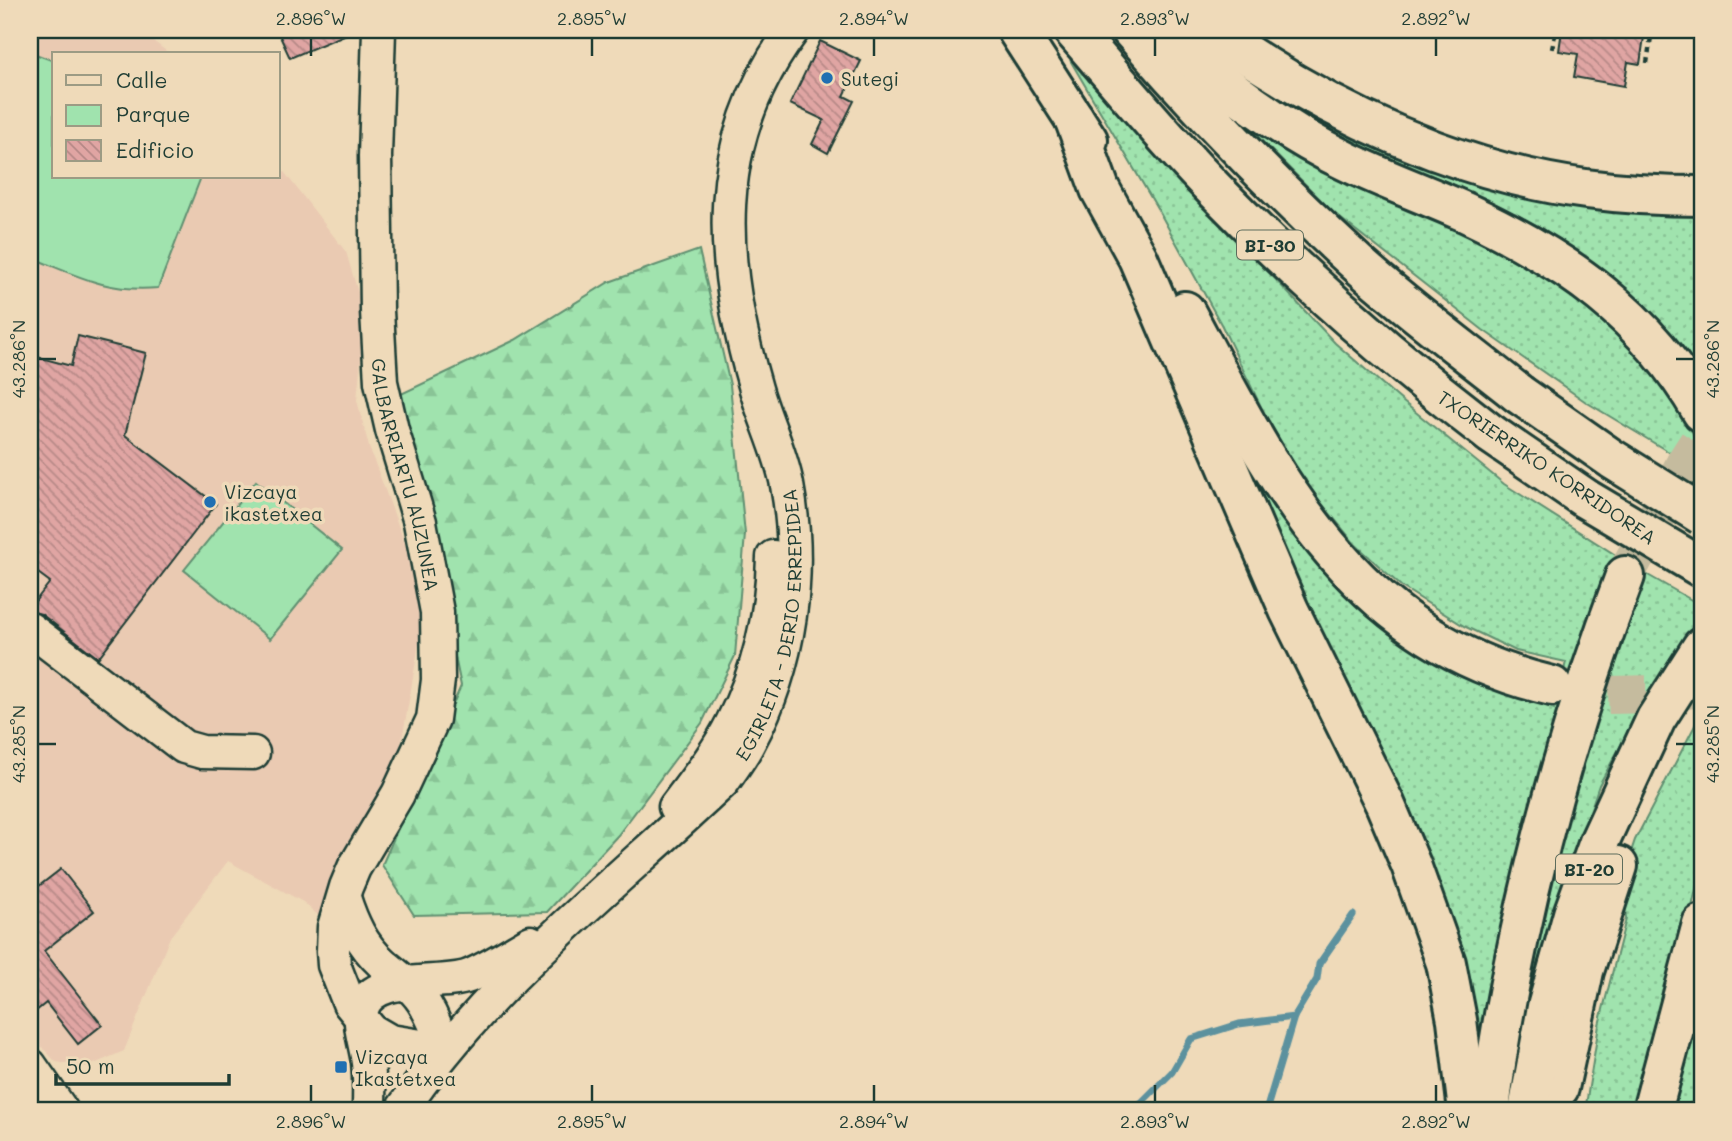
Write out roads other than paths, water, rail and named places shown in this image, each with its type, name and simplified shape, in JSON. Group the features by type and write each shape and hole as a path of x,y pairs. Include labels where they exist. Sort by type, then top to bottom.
{"highway":[{"path":"1017,30 1124,198 1277,478 1333,552 1365,588 1449,648 1515,677 1552,686"},
{"name":"TXORIERRIKO KORRIDOREA","path":"1073,30 1213,188 1289,264 1396,360 1491,433 1586,499 1702,568"},
{"name":"BI-30","path":"1131,30 1193,102 1260,171 1358,264 1519,394 1612,459 1702,515"},
{"path":"1160,30 1229,88 1276,122 1345,160 1518,238 1587,281 1640,327 1685,381 1702,412"},
{"path":"1214,30 1237,50 1327,103 1405,139 1454,157 1516,175 1584,189 1658,196 1702,196"},
{"path":"1074,118 1100,190 1138,258 1289,610 1385,804 1412,865 1446,963 1457,1020 1468,1111"},
{"path":"1490,1111 1508,991 1536,862 1560,768 1589,675 1625,576"},
{"name":"BI-20","path":"1528,1111 1547,1007 1573,914 1599,842 1656,719 1702,647"},
{"name":"BI-20","path":"1556,1111 1562,1070 1584,971 1609,891 1633,822 1702,691"},
{"path":"1653,1111 1702,924"}],"street":[{"name":"GALBARRIARTU AUZUNEA","path":"360,1020 349,1003 334,965 334,927 354,868 398,794 433,719 438,680 437,612 423,535 381,382 377,311 375,156 379,30"},
{"name":"EGIRLETA - DERIO ERREPIDEA","path":"446,1050 506,982 619,877 705,767 732,723 754,669 772,586 772,519 757,392 737,313 729,266 729,202 733,169 747,113 768,67 793,30"},
{"path":"30,629 184,747 202,752 253,753"},
{"path":"344,898 353,925 362,941 380,961 418,994 429,1009 446,1050"},
{"path":"369,1111 368,1061 360,1020 363,1006 369,997 377,990 406,983 455,981 471,975 572,919"},
{"path":"360,1020 390,1041 446,1050"},
{"path":"401,1111 446,1050"},
{"path":"30,1065 62,1111"}],"waterway":[{"path":"1266,1111 1294,1017 1317,979 1319,964 1353,915"},
{"path":"1133,1111 1172,1072 1191,1039 1239,1024 1294,1017"}],"tunnel":[{"path":"1625,576 1702,436"},
{"path":"1552,686 1608,695 1658,694 1702,688"}],"place":[{"name":"Sutegi","path":"827,78"},
{"name":"Vizcaya ikastetxea","path":"210,502"},
{"name":"Vizcaya Ikastetxea","path":"341,1067"}]}
